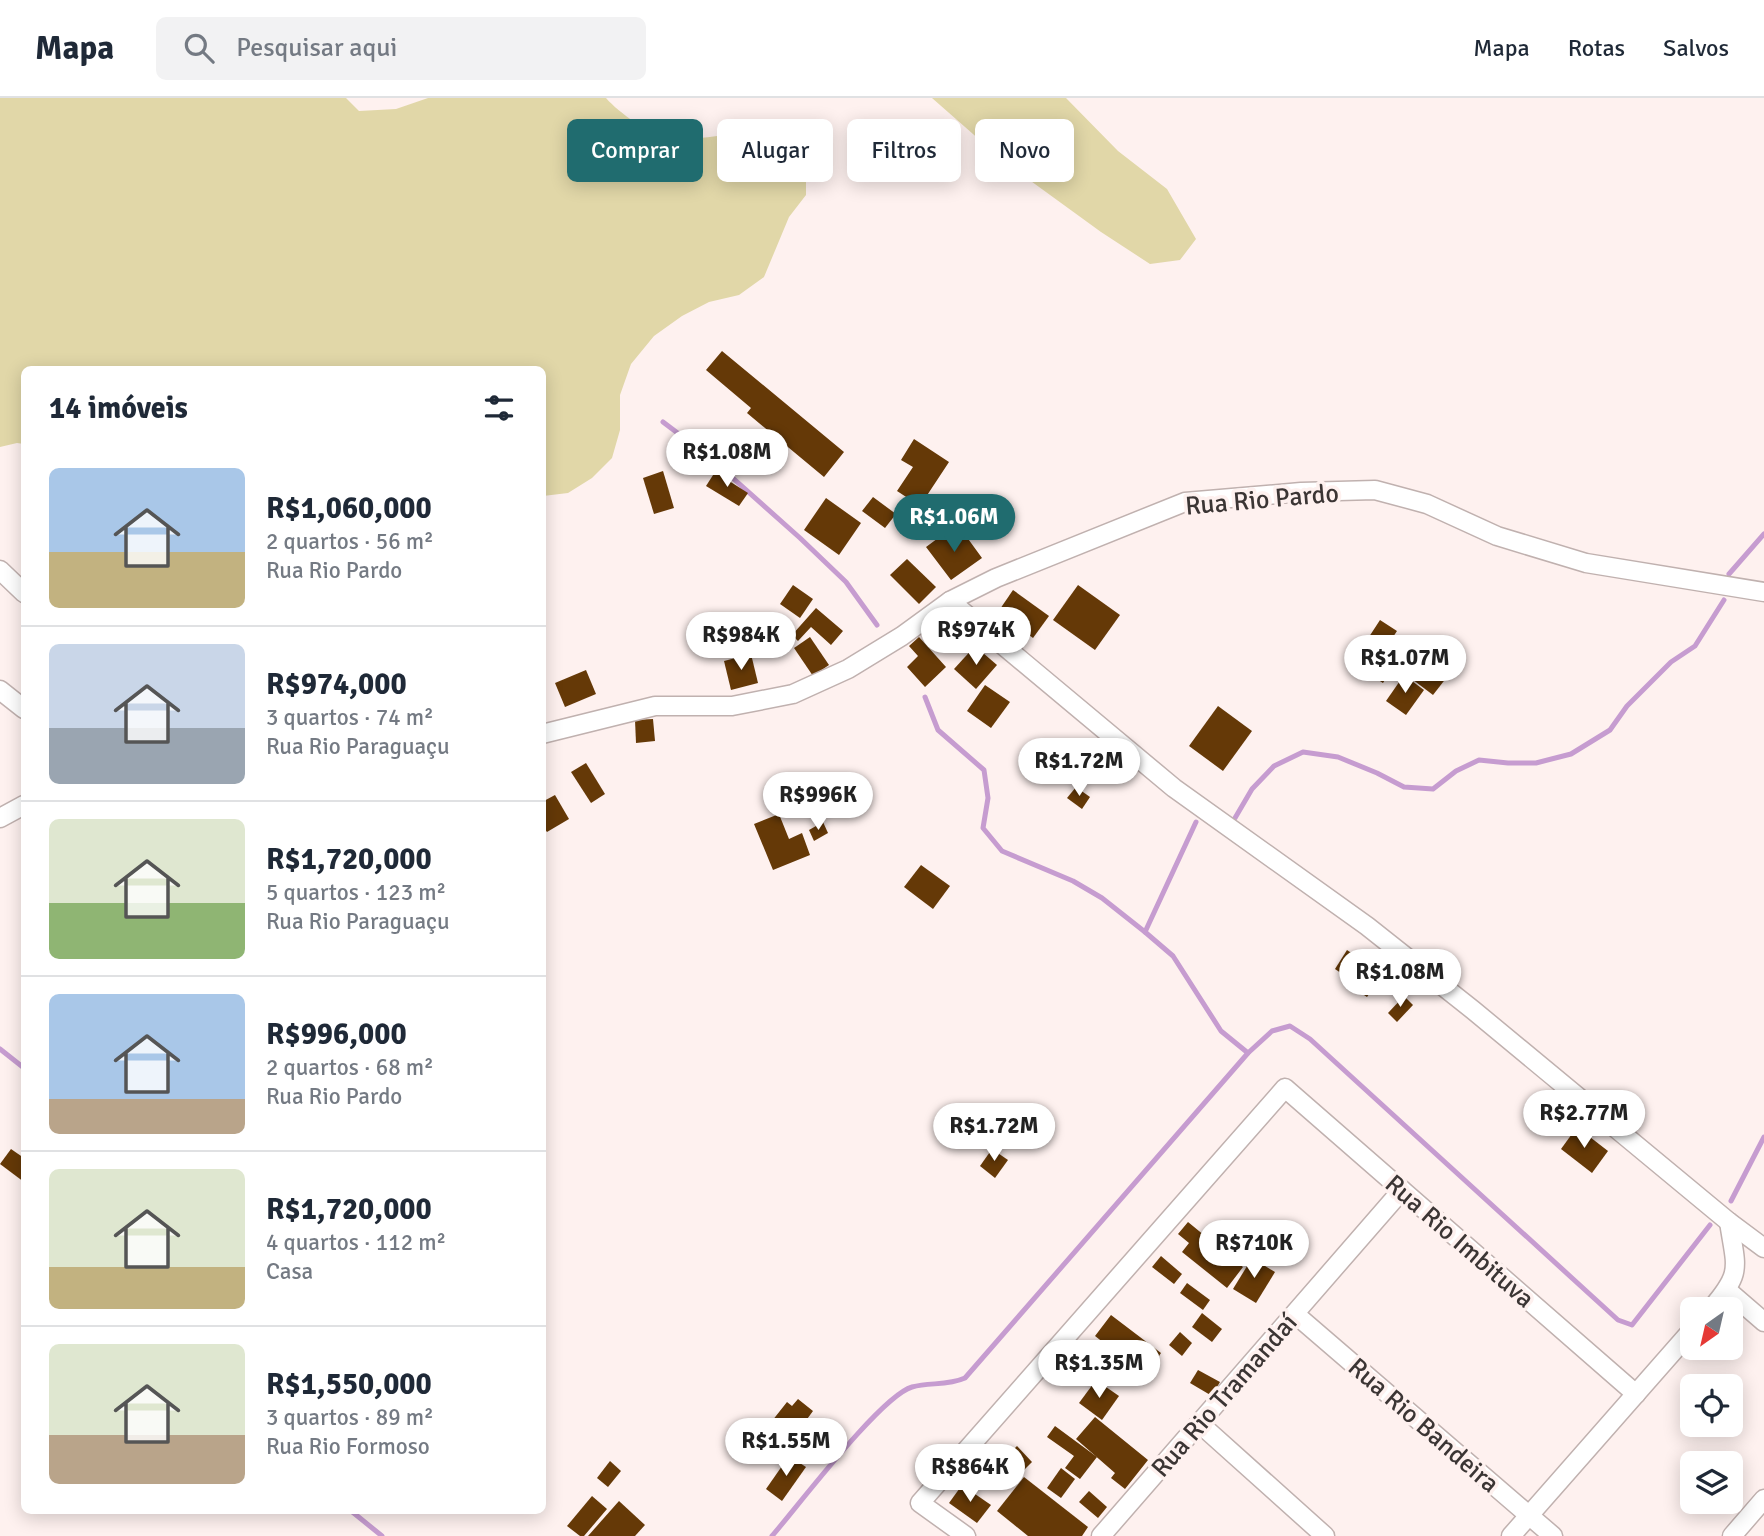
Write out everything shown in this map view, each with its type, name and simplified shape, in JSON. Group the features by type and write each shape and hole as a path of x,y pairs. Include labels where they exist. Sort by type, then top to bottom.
{"street":[{"name":"Rua Rio Pardo","path":"546,733 655,706 732,706 793,694 848,669 902,636 950,601 996,579 1185,502 1375,489 1427,504 1497,536 1586,563 1764,592"},
{"path":"0,570 21,590"},
{"path":"950,601 1174,788 1349,913 1473,1010 1729,1223 1764,1248"},
{"path":"0,690 21,707"},
{"path":"0,818 21,807"},
{"name":"Rua Rio Imbituva","path":"966,1536 920,1503 1285,1088 1636,1394"},
{"name":"Rua Rio Tramandaí","path":"1101,1536 1402,1190"},
{"path":"1721,1297 1734,1277 1735,1264 1729,1223"},
{"path":"1727,1290 1764,1322"},
{"name":"Rua Rio Bandeira","path":"1295,1314 1553,1536"},
{"path":"1511,1536 1680,1344"},
{"path":"1199,1423 1325,1536"},
{"path":"1732,1536 1764,1499"}],"shaded area":[{"path":"0,98 346,98 359,111 396,109 428,98 606,98 631,119 567,119 567,182 703,182 703,138 717,136 717,182 806,182 806,195 789,217 764,277 739,295 709,302 682,316 654,336 631,364 620,395 620,430 612,458 592,478 568,493 546,496 546,366 21,366 21,444 0,447"},
{"path":"932,98 1066,98 1118,151 1167,189 1196,239 1180,260 1150,264 1032,182 1074,182 1074,119 975,119 975,136 961,123 961,119 956,119"}],"building":[{"path":"722,351 844,452 824,477 747,413 751,408 706,370"},
{"path":"914,439 949,462 920,506 897,491 913,467 901,460"},
{"path":"663,471 674,508 654,514 643,478"},
{"path":"715,472 748,493 739,506 706,486"},
{"path":"873,497 896,514 885,528 862,511"},
{"path":"826,498 861,523 839,555 804,530"},
{"path":"994,504 1009,515 1004,522 989,511"},
{"path":"930,509 945,524 931,539 915,524"},
{"path":"949,530 958,542 966,536 982,558 951,580 926,547"},
{"path":"907,559 936,587 919,604 890,575"},
{"path":"793,585 813,599 800,618 780,604"},
{"path":"1078,585 1120,615 1095,650 1053,620"},
{"path":"1013,590 1049,616 1033,638 998,612"},
{"path":"816,608 843,631 831,645 811,627 798,641 792,635"},
{"path":"753,617 775,631 760,652 739,637"},
{"path":"1380,620 1397,631 1383,652 1397,660 1383,683 1352,663"},
{"path":"810,637 829,665 813,676 794,648"},
{"path":"919,637 946,667 925,687 907,667 918,656 909,646"},
{"path":"975,646 997,665 976,689 954,669"},
{"path":"751,654 758,683 731,690 724,661"},
{"path":"1417,655 1447,677 1433,695 1404,673"},
{"path":"586,670 596,694 565,707 555,683"},
{"path":"1404,675 1424,690 1406,715 1386,701"},
{"path":"985,685 1010,702 991,728 967,711"},
{"path":"1218,706 1252,731 1223,771 1189,746"},
{"path":"653,719 655,741 636,743 635,720"},
{"path":"586,763 605,794 591,803 571,772"},
{"path":"1076,787 1090,797 1082,809 1067,798"},
{"path":"555,795 569,819 547,832 546,831 546,800"},
{"path":"779,814 789,839 802,833 810,855 773,870 754,824"},
{"path":"823,822 828,833 814,841 809,830"},
{"path":"921,865 950,886 933,909 904,887"},
{"path":"1347,950 1363,961 1351,980 1335,969"},
{"path":"1370,969 1381,977 1367,997 1355,989"},
{"path":"1404,996 1413,1005 1397,1022 1388,1013"},
{"path":"1577,1127 1608,1151 1592,1173 1561,1149"},
{"path":"11,1149 21,1156 21,1180 0,1164"},
{"path":"992,1149 1008,1160 995,1178 980,1166"},
{"path":"1188,1222 1243,1267 1227,1288 1182,1252 1189,1243 1178,1234"},
{"path":"1243,1228 1260,1240 1245,1262 1227,1250"},
{"path":"1161,1256 1182,1274 1174,1284 1152,1267"},
{"path":"1252,1258 1275,1272 1256,1303 1233,1289"},
{"path":"1187,1283 1210,1300 1203,1310 1180,1293"},
{"path":"1202,1313 1222,1329 1212,1342 1192,1327"},
{"path":"1111,1315 1161,1353 1153,1365 1144,1358 1136,1368 1095,1336"},
{"path":"1180,1332 1192,1343 1182,1356 1169,1345"},
{"path":"1198,1370 1220,1382 1212,1396 1190,1383"},
{"path":"1096,1380 1119,1396 1102,1420 1079,1403"},
{"path":"798,1399 813,1411 794,1437 772,1421 787,1402 792,1406"},
{"path":"1095,1417 1148,1460 1125,1489 1111,1478 1115,1473 1076,1439"},
{"path":"1055,1426 1097,1457 1080,1479 1065,1468 1074,1456 1047,1437"},
{"path":"1017,1446 1032,1462 1023,1471 1007,1456"},
{"path":"789,1456 806,1467 782,1501 766,1489"},
{"path":"610,1461 621,1471 608,1487 597,1478"},
{"path":"1061,1468 1075,1479 1061,1498 1047,1488"},
{"path":"1024,1477 1088,1527 1082,1536 1028,1536 997,1511"},
{"path":"962,1485 991,1505 977,1523 949,1503"},
{"path":"1089,1491 1107,1507 1098,1518 1079,1502"},
{"path":"592,1496 607,1509 584,1536 580,1536 567,1526"},
{"path":"619,1501 645,1525 635,1536 588,1536"}],"waterway":[{"path":"663,422 708,456 800,538 846,582 877,625"},
{"path":"1729,574 1764,534"},
{"path":"1235,818 1252,789 1274,766 1303,752 1338,757 1404,787 1433,789 1456,771 1479,760 1536,763 1571,754 1610,730 1627,706 1671,662 1695,646 1724,600"},
{"path":"925,697 938,730 984,770 988,798 983,828 1002,851 1073,881 1102,898 1145,932"},
{"path":"1196,822 1145,932 1173,956 1221,1031 1248,1053"},
{"path":"772,1536 861,1430 898,1395 912,1387 965,1378 1248,1053 1272,1031 1290,1026 1310,1039 1618,1320 1632,1325 1710,1225"},
{"path":"0,1049 21,1066"},
{"path":"1731,1201 1764,1137"},
{"path":"355,1514 382,1536"}]}
